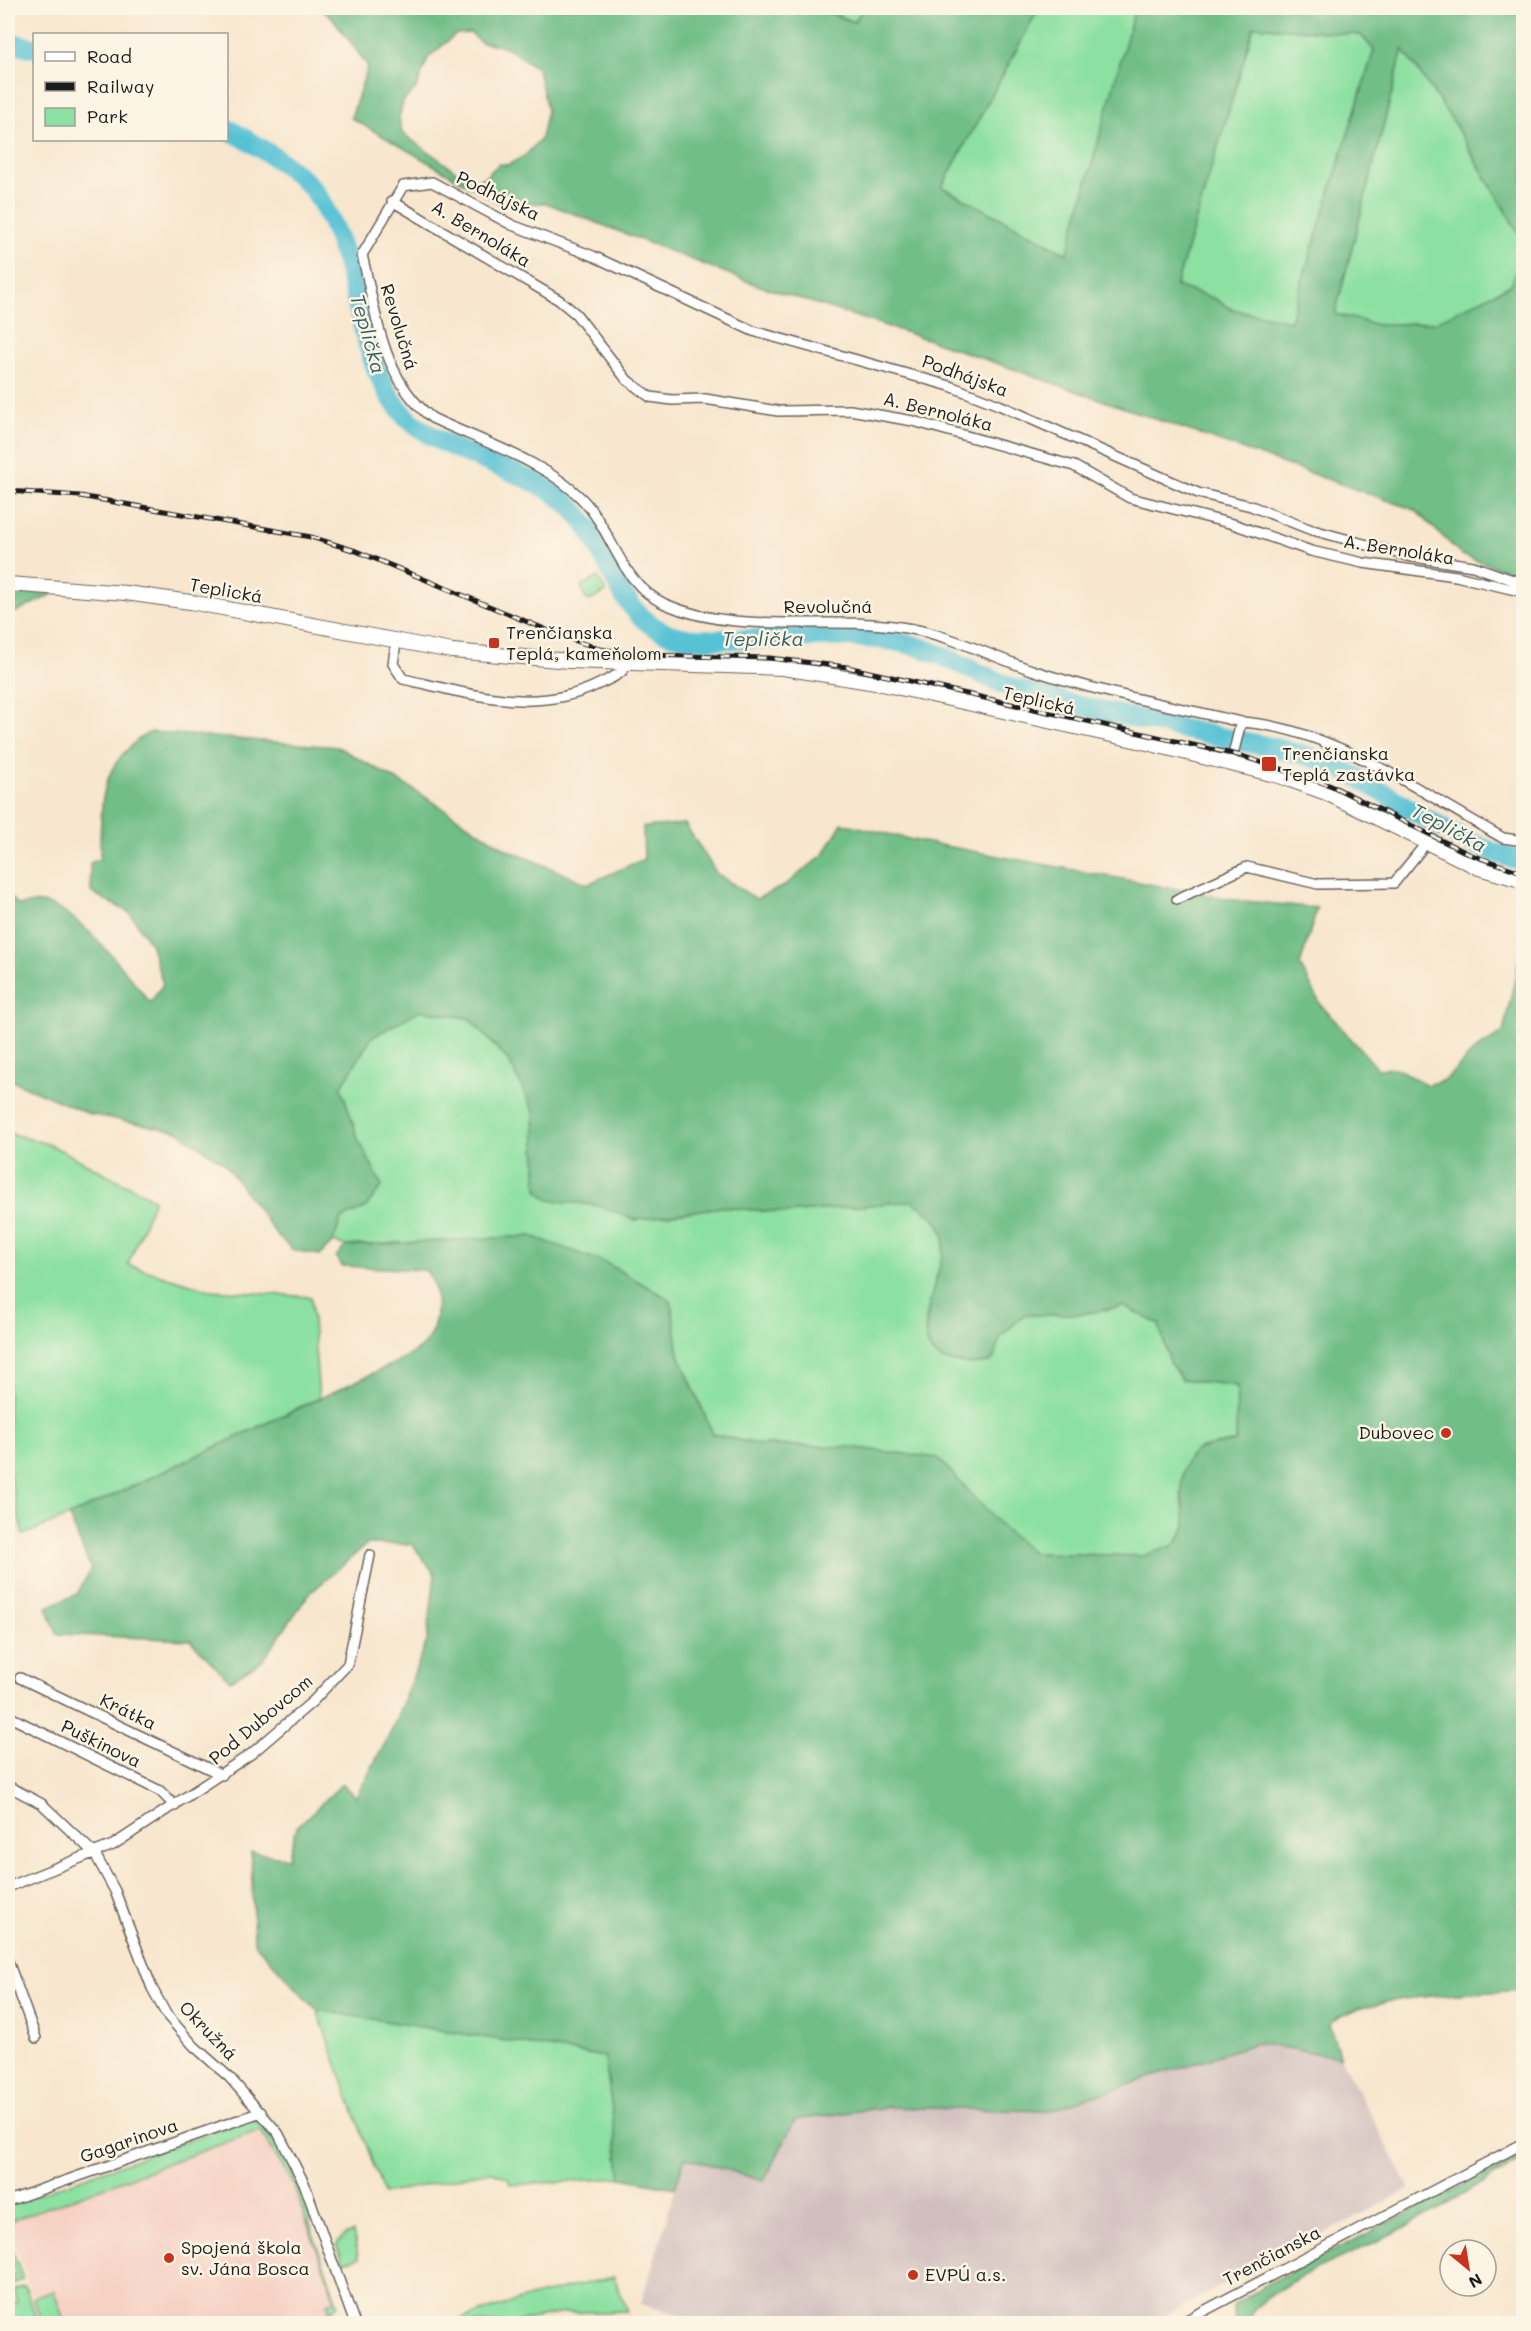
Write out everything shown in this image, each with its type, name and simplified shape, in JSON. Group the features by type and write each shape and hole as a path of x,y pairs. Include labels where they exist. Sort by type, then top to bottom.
{"main road":[{"name":"Teplická","path":"8,584 49,586 190,602 396,642 518,657 628,663 733,665 831,675 934,694 1233,757 1326,794 1479,868 1524,881"}],"street":[{"name":"Podhájska","path":"403,186 432,182 512,225 593,256 753,331 950,386 999,405 1198,493 1251,506 1309,529 1408,556 1473,566 1524,584"},
{"name":"Revolučná","path":"403,186 362,255 386,352 398,381 416,405 432,418 559,479 583,500 634,582 650,596 677,608 741,621 813,625 877,623 909,628 951,639 1083,686 1240,725 1264,723 1304,734 1351,752 1503,838 1524,841"},
{"name":"A. Bernoláka","path":"392,201 559,300 576,314 627,380 650,397 672,400 705,399 778,411 850,410 913,421 1074,466 1130,498 1233,524 1311,551 1364,563 1456,576 1524,592"},
{"path":"396,642 393,664 403,679 499,700 525,701 565,696 595,686 624,671 628,663"},
{"path":"1233,757 1240,725"},
{"path":"1176,898 1247,867 1318,884 1394,883 1427,842"},
{"name":"Pod Dubovcom","path":"8,1887 95,1854 176,1806 251,1754 313,1701 348,1664 370,1555"},
{"name":"Krátka","path":"20,1678 222,1775"},
{"name":"Puškinova","path":"8,1716 160,1791 176,1806"},
{"name":"Okružná","path":"8,1786 42,1804 95,1854 115,1891 152,1988 166,2014 194,2046 230,2078 278,2133 304,2183 355,2324"},
{"path":"8,1961 36,2038"},
{"name":"Gagarinova","path":"8,2201 261,2112"},
{"name":"Trenčianska","path":"1179,2324 1524,2142"}],"shaded area":[{"path":"1256,2043 1340,2057 1410,2189 1150,2323 713,2324 641,2304 685,2157 764,2181 795,2120 886,2107 1048,2110"},
{"name":"Spojená škola sv. Jána Bosca","path":"260,2130 291,2181 335,2300 327,2303 334,2323 65,2323 54,2291 33,2298 8,2222"}],"green space":[{"path":"318,8 831,8 829,13 854,22 864,8 1039,8 942,187 1067,254 1135,8 1523,8 1523,241 1451,118 1403,49 1335,314 1378,325 1435,322 1511,285 1523,254 1523,577 1462,555 1415,510 933,341 757,285 546,203 501,204 351,118 368,66 332,17","holes":["1254,26 1361,35 1374,50 1290,321 1231,309 1215,299 1176,286","471,33 480,42 506,47 538,69 547,110 541,138 526,155 508,165 499,164 485,177 471,182 402,133 399,118 403,102 417,87 428,58 456,34"]},
{"path":"831,8 864,8 855,22 829,12"},
{"path":"1039,8 1135,8 1068,254 942,187"},
{"path":"1254,26 1361,35 1374,50 1290,321 1231,309 1215,299 1176,286"},
{"path":"1403,49 1451,118 1523,241 1523,254 1511,285 1436,322 1378,325 1335,314"},
{"path":"598,577 606,592 590,601 585,598 581,586"},
{"path":"8,592 55,593 14,613 8,611"},
{"path":"151,732 338,747 414,790 506,849 588,884 644,859 643,827 685,824 717,874 756,899 784,886 824,854 842,823 913,840 1235,900 1317,908 1300,965 1321,1005 1378,1069 1396,1068 1427,1085 1445,1080 1476,1049 1503,1033 1520,956 1523,957 1523,1990 1450,1994 1368,2006 1346,2014 1329,2024 1340,2057 1256,2043 1048,2111 886,2107 795,2120 764,2181 685,2157 675,2188 621,2178 605,2057 317,2010 254,1943 251,1852 288,1858 297,1827 342,1784 356,1797 391,1732 427,1641 435,1574 412,1544 367,1544 308,1595 263,1660 230,1681 190,1640 57,1634 47,1607 77,1594 91,1569 69,1516 395,1363 423,1345 433,1328 436,1308 434,1287 425,1270 342,1266 336,1257 346,1246 531,1236 606,1263 671,1300 679,1355 713,1434 760,1445 848,1447 938,1458 1002,1527 1033,1553 1143,1556 1175,1545 1186,1527 1182,1484 1186,1463 1191,1454 1199,1449 1236,1441 1237,1386 1181,1379 1170,1363 1159,1324 1124,1306 1082,1314 1024,1315 1001,1336 993,1360 983,1364 952,1362 936,1356 928,1344 926,1328 944,1238 936,1221 912,1201 788,1213 721,1207 636,1220 596,1205 549,1200 537,1190 534,1112 509,1061 469,1018 420,1010 371,1038 341,1087 358,1139 382,1186 365,1208 341,1219 333,1242 320,1255 293,1250 276,1234 225,1164 177,1131 89,1114 8,1079 8,895 18,905 42,903 56,907 70,916 101,944 150,1003 163,984 150,943 130,913 91,892 90,863 100,859 101,814 106,786 118,760 141,737"},
{"path":"419,1010 469,1018 509,1061 534,1112 537,1190 549,1200 596,1205 636,1220 721,1207 788,1213 912,1201 936,1221 944,1238 943,1252 925,1328 927,1344 935,1356 952,1362 978,1364 992,1360 1001,1336 1024,1315 1082,1314 1124,1306 1159,1324 1170,1363 1181,1379 1237,1385 1236,1441 1197,1450 1181,1494 1186,1527 1175,1545 1143,1556 1033,1553 1002,1527 938,1458 848,1447 760,1445 713,1434 679,1355 671,1300 531,1236 346,1246 333,1242 341,1219 365,1208 382,1186 358,1139 341,1087 371,1038"},
{"path":"8,1133 51,1145 154,1199 128,1265 210,1290 311,1297 319,1398 69,1516 23,1535 8,1468"},
{"path":"317,2010 605,2057 621,2178 510,2185 508,2178 490,2171 384,2194"},
{"path":"249,2119 262,2123 286,2158 312,2220 309,2222 338,2305 330,2311 327,2303 335,2300 292,2181 260,2130 8,2222 9,2204"},
{"path":"1523,2155 1523,2159 1432,2212 1296,2279 1252,2311 1251,2323 1236,2323 1232,2306 1269,2283"},
{"path":"353,2232 359,2258 343,2262 337,2244 344,2235"},
{"path":"8,2237 23,2279 13,2284 9,2277 16,2274 8,2249"},
{"path":"614,2277 628,2311 564,2313 509,2323 450,2323 529,2297"},
{"path":"25,2286 38,2323 8,2323 8,2305 17,2302 14,2290"},
{"path":"54,2291 65,2323 42,2323 33,2298"}],"waterway":[{"name":"Teplička","path":"8,42 33,48"},
{"name":"Teplička","path":"228,129 282,163 303,179 319,198 344,255 372,358 395,404 412,422 430,435 558,496 585,524 629,604 656,628 676,636 698,639 844,637 885,640 919,647 1023,691 1121,716 1280,749 1323,761 1477,845 1524,861"}],"railway":[{"path":"8,491 80,496 311,537 356,551 559,635 600,649 642,655 769,658 847,667 1242,756 1332,786 1469,854 1524,873"}],"place":[{"name":"Trenčianska Teplá, kameňolom","path":"494,643"},
{"name":"Trenčianska Teplá zastávka","path":"1269,764"},
{"name":"Dubovec","path":"1446,1433"},
{"name":"Spojená škola sv. Jána Bosca","path":"169,2258"},
{"name":"EVPÚ a.s.","path":"913,2275"}]}
